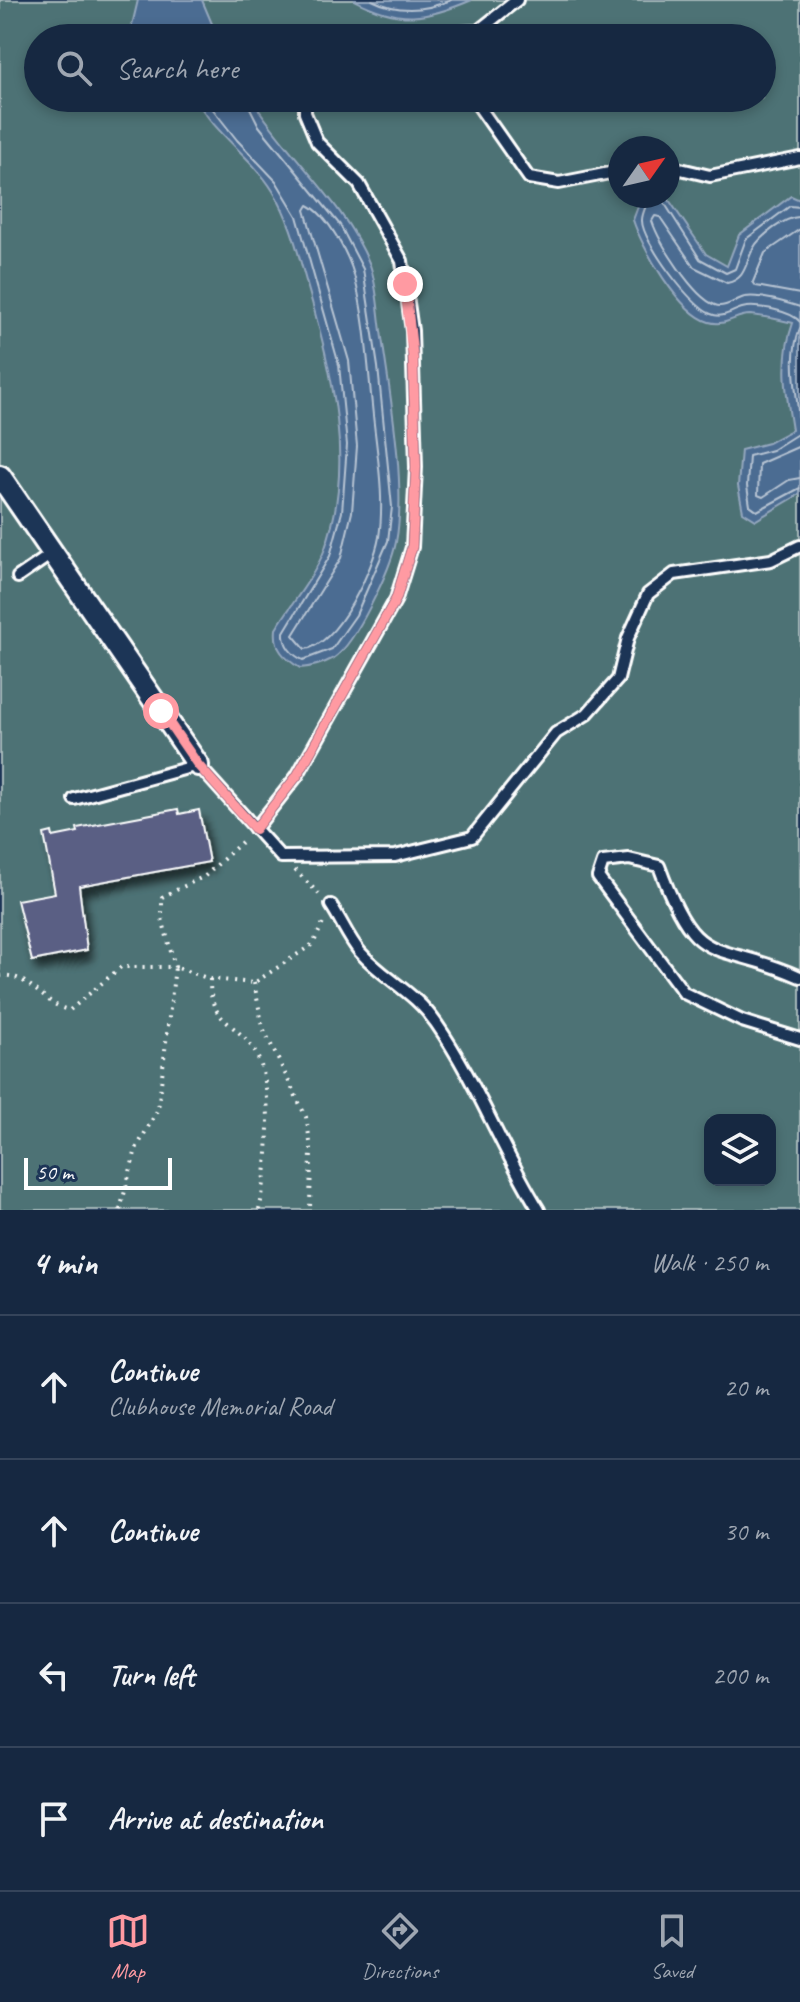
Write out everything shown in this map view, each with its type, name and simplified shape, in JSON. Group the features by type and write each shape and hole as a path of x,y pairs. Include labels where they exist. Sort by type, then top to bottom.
{"street":[{"path":"0,476 198,765"}],"lane":[{"path":"487,24 517,0"},
{"path":"255,829 305,762 396,599 412,547 416,467 412,331 402,261 359,184 317,142 305,112"},
{"path":"483,112 529,178 559,183 608,173"},
{"path":"680,169 710,176 800,158"},
{"path":"74,799 198,765 281,857 395,856 472,837 556,733 587,714 618,679 628,638 648,594 674,574 771,560 800,546"},
{"path":"18,577 53,553"},
{"path":"800,977 708,948 690,934 673,906 659,866 629,859 603,862 598,877 684,993 742,1021 800,1039"},
{"path":"331,905 360,951 417,998 436,1023 473,1080 519,1178 539,1210"}],"path":[{"path":"120,1210 136,1149 158,1109 175,967 162,918 162,897 205,876 255,829"},
{"path":"0,976 7,975 38,989 59,1008 70,1010 121,967 175,967 210,979 254,983 313,944 331,905 281,857"},
{"path":"210,979 209,998 215,1013 249,1042 259,1060 264,1080 267,1168 259,1210"},
{"path":"254,983 263,1028 306,1117 311,1148 310,1210"}],"green space":[{"path":"0,0 800,0 800,1210 0,1210"}],"water":[{"path":"138,0 202,0 212,24 132,24"},
{"path":"354,0 472,0 440,12 399,16"},
{"path":"204,112 260,112 346,220 370,265 374,281 398,466 396,542 380,586 362,622 343,650 322,664 309,667 300,668 285,657 278,647 276,629 319,561 333,519 339,453 332,386 298,251 280,203 255,167"},
{"path":"791,196 800,200 800,494 756,520 743,512 738,486 741,450 768,443 792,430 785,363 793,323 750,315 715,323 697,316 663,278 633,220 638,208 675,208 706,254 727,266 739,235"}],"building":[{"path":"178,809 179,814 199,810 209,862 79,886 87,950 32,961 17,900 55,893 44,834 52,832 53,837 78,832 77,828"}],"route":[{"path":"161,711 198,765 255,829 297,776 396,599 412,547 416,467 412,331 405,284"}]}
